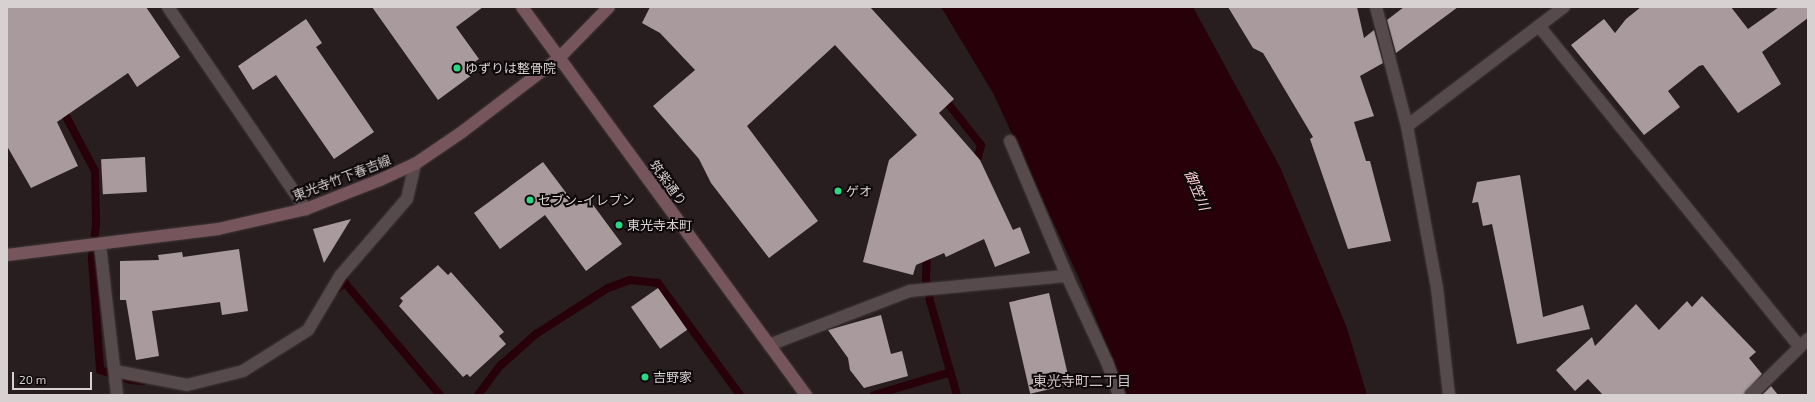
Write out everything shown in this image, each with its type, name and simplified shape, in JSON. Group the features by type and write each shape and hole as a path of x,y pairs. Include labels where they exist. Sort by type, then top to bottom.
{"main road":[{"name":"筑紫通り","path":"522,7 768,346 806,395"},
{"name":"東光寺竹下春吉線","path":"7,255 100,245 218,229 306,209 415,164 462,132 559,58 609,7"}],"street":[{"path":"168,7 306,209"},
{"path":"1376,7 1407,126 1437,288 1449,395"},
{"path":"1407,126 1564,7"},
{"path":"1539,26 1804,343 1751,395"},
{"path":"1010,141 1067,276 1107,362 1118,395"},
{"path":"115,371 187,385 243,371 308,330 340,276 408,200 415,164"},
{"path":"100,245 117,395"},
{"path":"768,346 910,291 1067,276"}],"water":[{"name":"御笠川","path":"941,7 1193,7 1280,167 1347,328 1367,395 1127,395 1080,280 993,93"}],"building":[{"path":"7,7 146,7 180,57 137,87 128,73 57,122 78,166 31,188 7,146"},
{"path":"372,7 483,7 456,27 479,59 473,63 476,72 438,100"},
{"path":"650,7 870,7 954,99 939,113 980,160 1013,230 1020,227 1030,253 995,267 984,239 946,257 944,253 916,265 913,275 863,262 889,160 917,135 835,45 747,126 818,221 769,258 711,183 699,159 653,106 695,70 660,33 642,23"},
{"path":"1228,7 1357,7 1364,38 1374,30 1383,63 1360,76 1374,116 1354,122 1366,161 1370,161 1391,241 1348,249 1310,139 1313,137 1263,53 1253,48"},
{"path":"1404,7 1458,7 1396,53 1387,20"},
{"path":"1641,7 1731,7 1748,29 1779,7 1808,7 1808,18 1762,52 1781,84 1738,113 1703,65 1699,66 1668,91 1680,107 1644,135 1571,45 1604,19 1615,33 1626,19"},
{"path":"306,19 322,43 316,47 374,132 334,159 276,75 253,90 238,66"},
{"path":"145,157 147,192 103,194 101,159"},
{"path":"543,162 576,206 588,198 622,244 586,271 545,215 500,249 474,213"},
{"path":"1520,175 1543,317 1583,305 1590,329 1517,344 1492,224 1483,226 1478,202 1472,203 1477,182"},
{"path":"351,219 324,263 313,229"},
{"path":"239,249 248,311 222,315 220,302 152,311 159,356 136,360 126,300 120,300 120,261 159,260 158,255 182,252 183,257"},
{"path":"438,265 448,275 451,272 504,332 499,336 506,344 470,377 467,374 463,377 399,306 403,301 400,298"},
{"path":"658,288 687,330 660,349 631,307"},
{"path":"1049,293 1070,385 1030,394 1009,302"},
{"path":"1702,296 1756,352 1749,358 1762,374 1744,395 1603,395 1588,379 1575,391 1556,370 1592,337 1595,346 1636,304 1659,330 1687,301 1692,307"},
{"path":"881,315 891,354 902,351 908,376 864,388 850,370 848,358 828,330"},
{"path":"1771,386 1778,395 1762,395"}],"waterway":[{"path":"942,96 981,145 978,157 970,165"},
{"path":"61,107 95,171 96,225 92,260 100,370 131,380 143,381"},
{"path":"927,250 926,280 930,301 957,395"},
{"path":"478,395 501,365 536,334 608,288 630,280 658,283 740,395"},
{"path":"334,291 345,283 440,395"},
{"path":"874,395 951,372"}],"place":[{"name":"ゆずりは整骨院","path":"457,68"},
{"name":"ゲオ","path":"838,191"},
{"name":"セブン-イレブン","path":"530,200"},
{"name":"東光寺本町","path":"619,225"},
{"name":"吉野家","path":"645,377"}],"district":[{"name":"東光寺町二丁目","path":"1082,381"}]}
